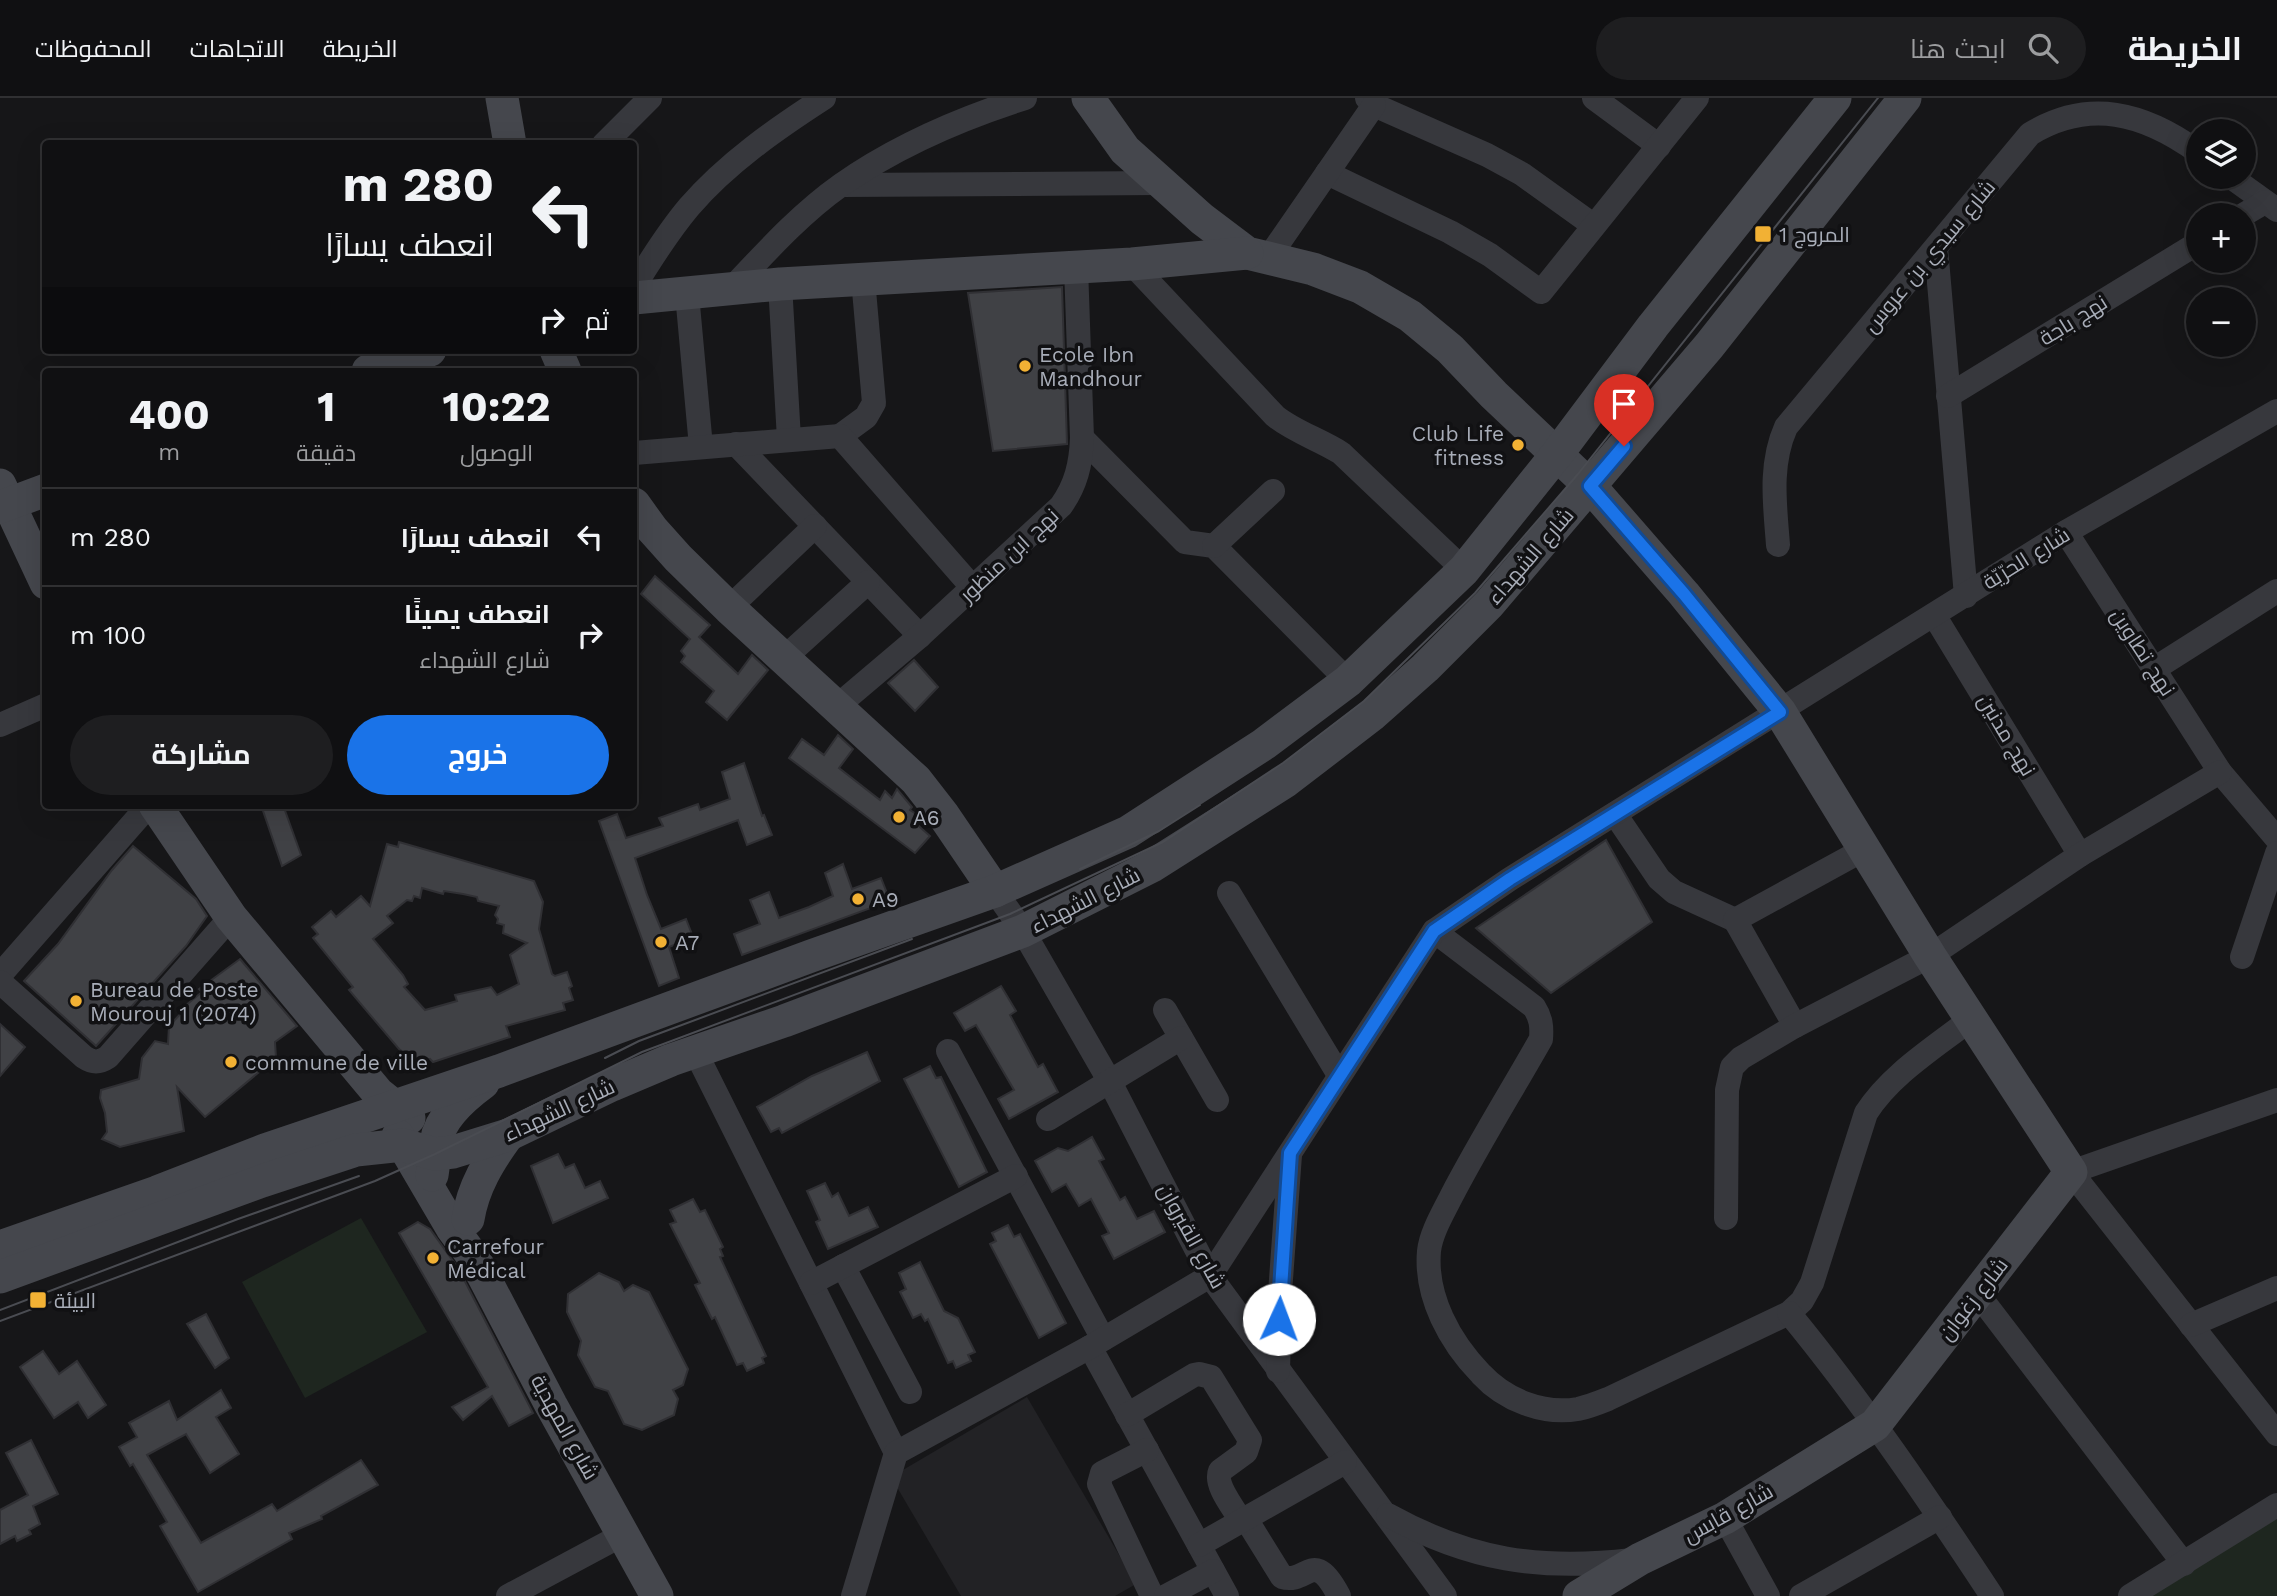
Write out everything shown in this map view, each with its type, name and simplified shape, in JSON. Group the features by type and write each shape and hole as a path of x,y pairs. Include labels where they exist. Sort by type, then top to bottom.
{"main road":[{"path":"502,98 509,140"},
{"path":"1088,98 1125,149 1160,183 1202,219 1258,255"},
{"name":"شارع الشهداء","path":"0,1247 157,1192 386,1103 499,1071 995,891 1128,832 1264,744 1348,681 1464,570 1557,454 1653,326 1835,98"},
{"name":"شارع الشهداء","path":"0,1277 359,1150 403,1145 435,1154 453,1152 508,1135 612,1085 695,1051 784,1021 1023,931 1152,866 1286,781 1361,724 1425,668 1489,604 1709,346 1905,98"},
{"path":"637,298 863,278 1258,255 1313,269 1360,287 1410,316 1450,349 1494,395 1590,486 1684,594 1780,712 1930,956 2071,1172"},
{"path":"377,368 418,354"},
{"path":"42,491 3,499 42,575"},
{"path":"637,508 678,558 729,608 916,780 995,891"},
{"path":"158,809 231,917 386,1103 416,1127 435,1154 468,1219"},
{"path":"429,1188 435,1142 440,1128 468,1094 499,1071"},
{"path":"386,1103 403,1145 452,1228 474,1258"},
{"path":"474,1258 468,1219 470,1203 480,1179 508,1135"},
{"name":"شارع زغوان","path":"1875,1425 2071,1172"},
{"name":"شارع المهدية","path":"474,1258 551,1405 657,1596"},
{"name":"شارع قابس","path":"1579,1596 1640,1559 1725,1518 1875,1425"}],"street":[{"path":"608,140 650,98"},
{"path":"637,282 656,250 690,206 741,157 824,98"},
{"path":"732,288 778,239 841,185 893,154 954,125 1025,98"},
{"path":"1594,98 1659,146"},
{"path":"1327,173 1450,232 1490,255 1541,292 1697,98"},
{"path":"1258,255 1327,173 1370,101 1522,174 1593,225"},
{"name":"شارع سيدي بن عروس","path":"1778,545 1775,465 1777,446 1786,427 2030,134 2049,119 2073,112 2101,110 2126,113 2173,134 2186,143"},
{"path":"841,185 1160,183"},
{"path":"2248,189 2271,206"},
{"path":"1936,248 1966,596"},
{"name":"نهج باجة","path":"1948,396 2186,250"},
{"path":"1132,264 1275,416 1292,429 1341,453 1464,570"},
{"name":"نهج ابن منظور","path":"835,708 973,588 1062,506 1070,493 1081,460 1082,438 1076,267"},
{"path":"637,453 840,436 866,417 874,403 863,278"},
{"path":"780,284 789,439"},
{"path":"687,294 701,447"},
{"name":"شارع الحرّيّة","path":"1434,931 1510,879 2066,532 2277,411"},
{"path":"840,436 973,588"},
{"path":"1082,438 1185,542 1214,545 1348,681"},
{"path":"736,444 920,636"},
{"path":"1214,545 1273,491"},
{"path":"729,608 815,526"},
{"name":"نهج تطاوين","path":"2066,532 2220,772 2277,839"},
{"path":"783,659 868,582"},
{"path":"2154,669 2277,591"},
{"name":"نهج مدنين","path":"1934,615 2080,855"},
{"path":"0,725 42,707"},
{"path":"1726,1218 1727,1090 1732,1067 1741,1058 1795,1026 1930,956 2080,855 2220,772"},
{"path":"0,975 145,809"},
{"path":"1615,814 1659,879 1674,892 1735,920 1795,1026"},
{"path":"1735,920 1863,850"},
{"path":"2242,957 2265,920 2277,853"},
{"name":"شارع القيروان","path":"995,891 1023,931 1111,1082 1210,1276 1444,1596"},
{"path":"1229,893 1339,1075"},
{"path":"0,982 84,1057 96,1062 102,1061 231,917"},
{"path":"896,1453 1096,1343 1210,1276 1434,931 1534,1007 1541,1017 1542,1028 1541,1039 1470,1160 1441,1217 1429,1248 1429,1275 1435,1304 1473,1366 1492,1385 1521,1402 1551,1410 1578,1409 1608,1399 1789,1313 1802,1301 1812,1283 1866,1113 1890,1082 1970,1019"},
{"path":"1165,1010 1217,1100"},
{"path":"1048,1119 1181,1038"},
{"path":"695,1051 896,1453 853,1596"},
{"path":"948,1051 1016,1177 1096,1343 1127,1415 1227,1596"},
{"path":"2277,1100 2071,1172 2277,1434"},
{"path":"1278,1371 1280,1293 1290,1153"},
{"path":"811,1283 1016,1177"},
{"path":"843,1266 910,1392"},
{"path":"2191,1325 2277,1288"},
{"path":"1978,1293 2184,1564"},
{"path":"1789,1313 1875,1425 1992,1596"},
{"path":"1127,1415 1194,1375 1211,1377 1250,1440 1246,1452 1220,1471 1219,1483 1282,1577 1290,1578 1308,1570 1322,1572 1332,1582 1339,1596"},
{"path":"1147,1450 1102,1472 1099,1484 1149,1594 1213,1571"},
{"path":"1199,1545 1345,1462"},
{"path":"2130,1596 2277,1505"},
{"path":"1381,1511 1448,1544 1496,1557 1535,1564 1588,1565 1640,1559"},
{"path":"1801,1596 1940,1517"},
{"path":"1725,1518 1768,1596"},
{"path":"508,1596 624,1534"}],"shaded area":[{"path":"361,1218 427,1332 305,1398 242,1282"},
{"path":"1027,1397 1136,1584 1115,1596 961,1596 891,1477"},
{"path":"2277,1504 2277,1596 2132,1596"}],"building":[{"name":"Ecole Ibn Mandhour","path":"1062,287 1067,444 993,451 968,293"},
{"path":"655,576 710,625 699,637 738,674 752,655 768,670 727,720 706,702 714,691 681,662 685,656 681,651 690,639 641,594"},
{"path":"914,660 938,687 915,711 888,683"},
{"path":"838,735 853,749 839,768 880,800 885,791 892,798 897,789 912,807 910,810 916,814 912,820 930,836 915,853 789,758 802,739 824,755"},
{"path":"744,763 762,816 764,815 772,835 747,845 738,820 635,858 661,929 686,919 693,937 669,947 679,978 659,986 599,821 617,814 626,838 663,826 659,818 698,804 700,810 730,799 722,772"},
{"path":"262,809 284,809 301,855 282,866"},
{"path":"1606,840 1652,922 1551,993 1476,928"},
{"path":"399,842 534,881 543,902 539,929 552,974 555,976 567,972 572,986 569,988 573,1000 563,1003 565,1010 506,1026 510,1037 433,1062 430,1059 424,1061 407,1055 399,1049 349,990 353,987 313,938 318,934 312,927 331,911 336,917 361,896 370,906 387,844 398,847","holes":["422,888 443,894 444,891 463,894 499,906 495,915 497,923 504,925 503,933 527,943 510,955 519,984 497,995 491,987 455,995 457,1001 425,1010 404,987 408,984 403,975 373,939 393,923 387,916 407,900 412,901 414,896 420,898"]},
{"path":"133,846 196,899 207,916 186,946 96,1046 24,981 58,944"},
{"path":"843,864 852,889 881,878 890,901 742,955 734,934 760,924 750,900 769,892 779,918 809,907 833,896 825,873"},
{"path":"240,959 297,1026 275,1042 276,1058 205,1117 177,1087 184,1131 120,1147 102,1139 107,1132 100,1098 101,1090 139,1079 142,1058 155,1041 168,1044 169,1026 185,1006 202,992 199,989"},
{"path":"1001,986 1016,1011 1010,1015 1038,1067 1043,1064 1058,1092 1009,1119 998,1099 1014,1090 976,1025 965,1031 954,1013"},
{"path":"0,1024 25,1047 0,1076"},
{"path":"867,1052 880,1081 782,1133 779,1128 771,1132 757,1107 812,1076"},
{"path":"930,1066 936,1078 941,1077 987,1172 959,1187 904,1079"},
{"path":"1092,1137 1104,1159 1099,1161 1120,1200 1125,1197 1137,1219 1154,1211 1165,1232 1114,1259 1102,1236 1109,1233 1091,1199 1079,1206 1066,1184 1052,1192 1035,1161 1058,1148 1068,1151"},
{"path":"558,1154 565,1168 574,1164 585,1188 600,1181 608,1198 553,1223 531,1166"},
{"path":"825,1183 832,1197 838,1193 849,1216 868,1207 878,1227 828,1249 816,1222 820,1220 807,1191"},
{"path":"693,1199 700,1212 705,1210 723,1247 720,1249 723,1256 720,1257 766,1356 762,1358 764,1363 747,1371 743,1363 737,1365 715,1317 712,1319 695,1285 700,1283 670,1224 676,1222 670,1210"},
{"path":"418,1222 430,1229 458,1268 533,1413 509,1426 492,1396 463,1420 452,1407 488,1387 399,1233"},
{"path":"1008,1225 1014,1237 1020,1234 1066,1323 1039,1338 990,1244 996,1241 992,1233"},
{"path":"920,1262 944,1311 958,1318 975,1352 968,1355 971,1361 956,1368 953,1361 948,1363 928,1319 925,1321 921,1314 913,1318 900,1292 906,1289 899,1273"},
{"path":"599,1273 619,1282 624,1291 633,1285 649,1292 688,1369 683,1385 673,1390 678,1399 674,1415 642,1430 624,1424 608,1391 595,1387 578,1355 581,1341 567,1312 568,1294"},
{"path":"206,1314 229,1358 215,1368 187,1324"},
{"path":"43,1351 59,1374 77,1361 106,1405 88,1418 78,1402 54,1418 20,1367"},
{"path":"221,1390 231,1408 216,1417 239,1454 210,1473 186,1434 147,1455 201,1543 272,1504 277,1511 361,1460 378,1485 321,1516 322,1519 289,1533 292,1539 198,1592 160,1526 167,1522 133,1464 130,1466 119,1447 137,1437 129,1423 169,1401 177,1420"},
{"path":"31,1440 58,1494 33,1506 40,1524 29,1530 31,1534 17,1541 15,1536 0,1544 0,1510 28,1495 6,1453"}],"tram line":[{"path":"0,1321 375,1181 642,1052 1010,914 1163,842 1283,763 1364,701 1475,593 1578,474 1878,98"},
{"path":"1080,869 1159,831 1200,805"},
{"path":"605,1058 639,1041 912,939"},
{"path":"0,1310 359,1176"}],"place":[{"name":"المروج 1","path":"1763,234"},
{"name":"Ecole Ibn Mandhour","path":"1025,366"},
{"name":"Club Life fitness","path":"1518,445"},
{"name":"A6","path":"899,817"},
{"name":"A9","path":"858,899"},
{"name":"A7","path":"661,942"},
{"name":"Bureau de Poste Mourouj 1 (2074)","path":"76,1001"},
{"name":"commune de ville","path":"231,1062"},
{"name":"Carrefour Médical","path":"433,1258"},
{"name":"البيئة","path":"38,1300"}],"route":[{"path":"1279,1319 1290,1153 1434,931 1510,879 1780,712 1684,594 1590,486 1624,446"}]}
